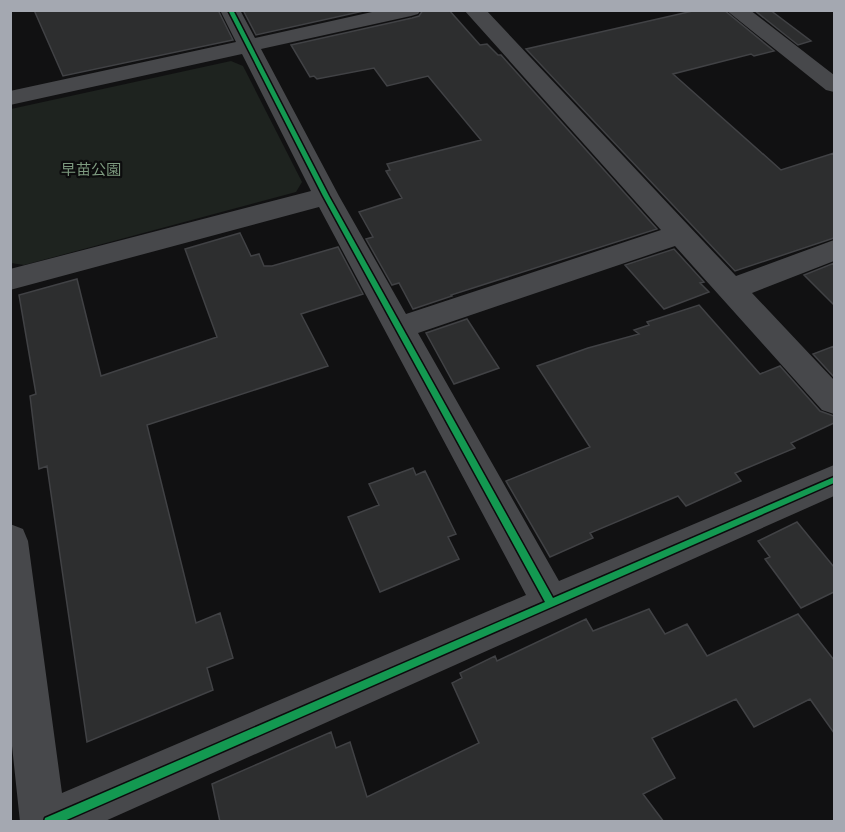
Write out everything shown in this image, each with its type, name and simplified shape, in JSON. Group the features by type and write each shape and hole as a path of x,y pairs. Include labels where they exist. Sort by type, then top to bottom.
{"street":[{"path":"230,10 326,196 551,604"},
{"path":"10,98 411,10"},
{"path":"474,10 834,401"},
{"path":"736,10 834,85"},
{"path":"10,280 326,196"},
{"path":"399,328 680,234"},
{"path":"732,290 834,250"},
{"path":"49,822 834,480"},
{"path":"10,541 19,690 43,822"}],"green space":[{"name":"早苗公園","path":"231,61 243,66 302,182 296,192 24,265 11,263 11,109"}],"building":[{"path":"34,10 218,10 233,40 63,76"},
{"path":"243,10 368,10 256,35"},
{"path":"423,10 449,10 480,45 487,44 498,55 501,55 657,229 413,309 399,283 392,285 366,239 373,237 359,212 402,198 386,171 390,170 387,164 481,140 428,76 387,86 374,68 317,79 314,76 310,77 291,45 412,18 419,16"},
{"path":"697,10 724,10 774,51 754,56 751,54 673,74 781,170 834,153 834,238 735,271 526,49"},
{"path":"754,10 770,10 811,41 798,45"},
{"path":"240,233 251,256 259,254 264,266 272,266 338,247 363,294 301,314 328,366 147,425 196,623 220,613 233,658 207,668 213,690 87,742 47,466 39,469 30,396 36,394 19,295 77,279 101,376 217,337 185,249"},
{"path":"674,249 704,282 700,283 709,292 664,309 625,265"},
{"path":"834,263 834,305 804,275"},
{"path":"699,305 760,374 780,366 820,411 834,416 834,423 791,443 795,448 735,473 741,481 686,506 678,496 590,533 593,538 550,557 506,481 590,447 537,366 588,348 639,334 634,330 649,325 647,322"},
{"path":"467,319 499,368 454,384 426,333"},
{"path":"834,346 834,377 813,354"},
{"path":"413,468 416,475 425,471 456,534 448,537 459,559 380,592 348,517 379,505 369,484"},
{"path":"797,522 834,567 834,592 801,608 765,559 770,557 758,541"},
{"path":"649,609 665,634 687,624 707,656 798,614 834,660 834,733 810,699 754,727 736,699 652,738 675,778 643,794 664,822 220,822 212,784 331,732 336,748 350,742 367,797 479,743 452,683 462,678 460,673 495,656 497,661 586,619 593,631"}],"cycle path":[{"path":"230,10 326,196 551,604"},
{"path":"49,822 834,480"}]}
